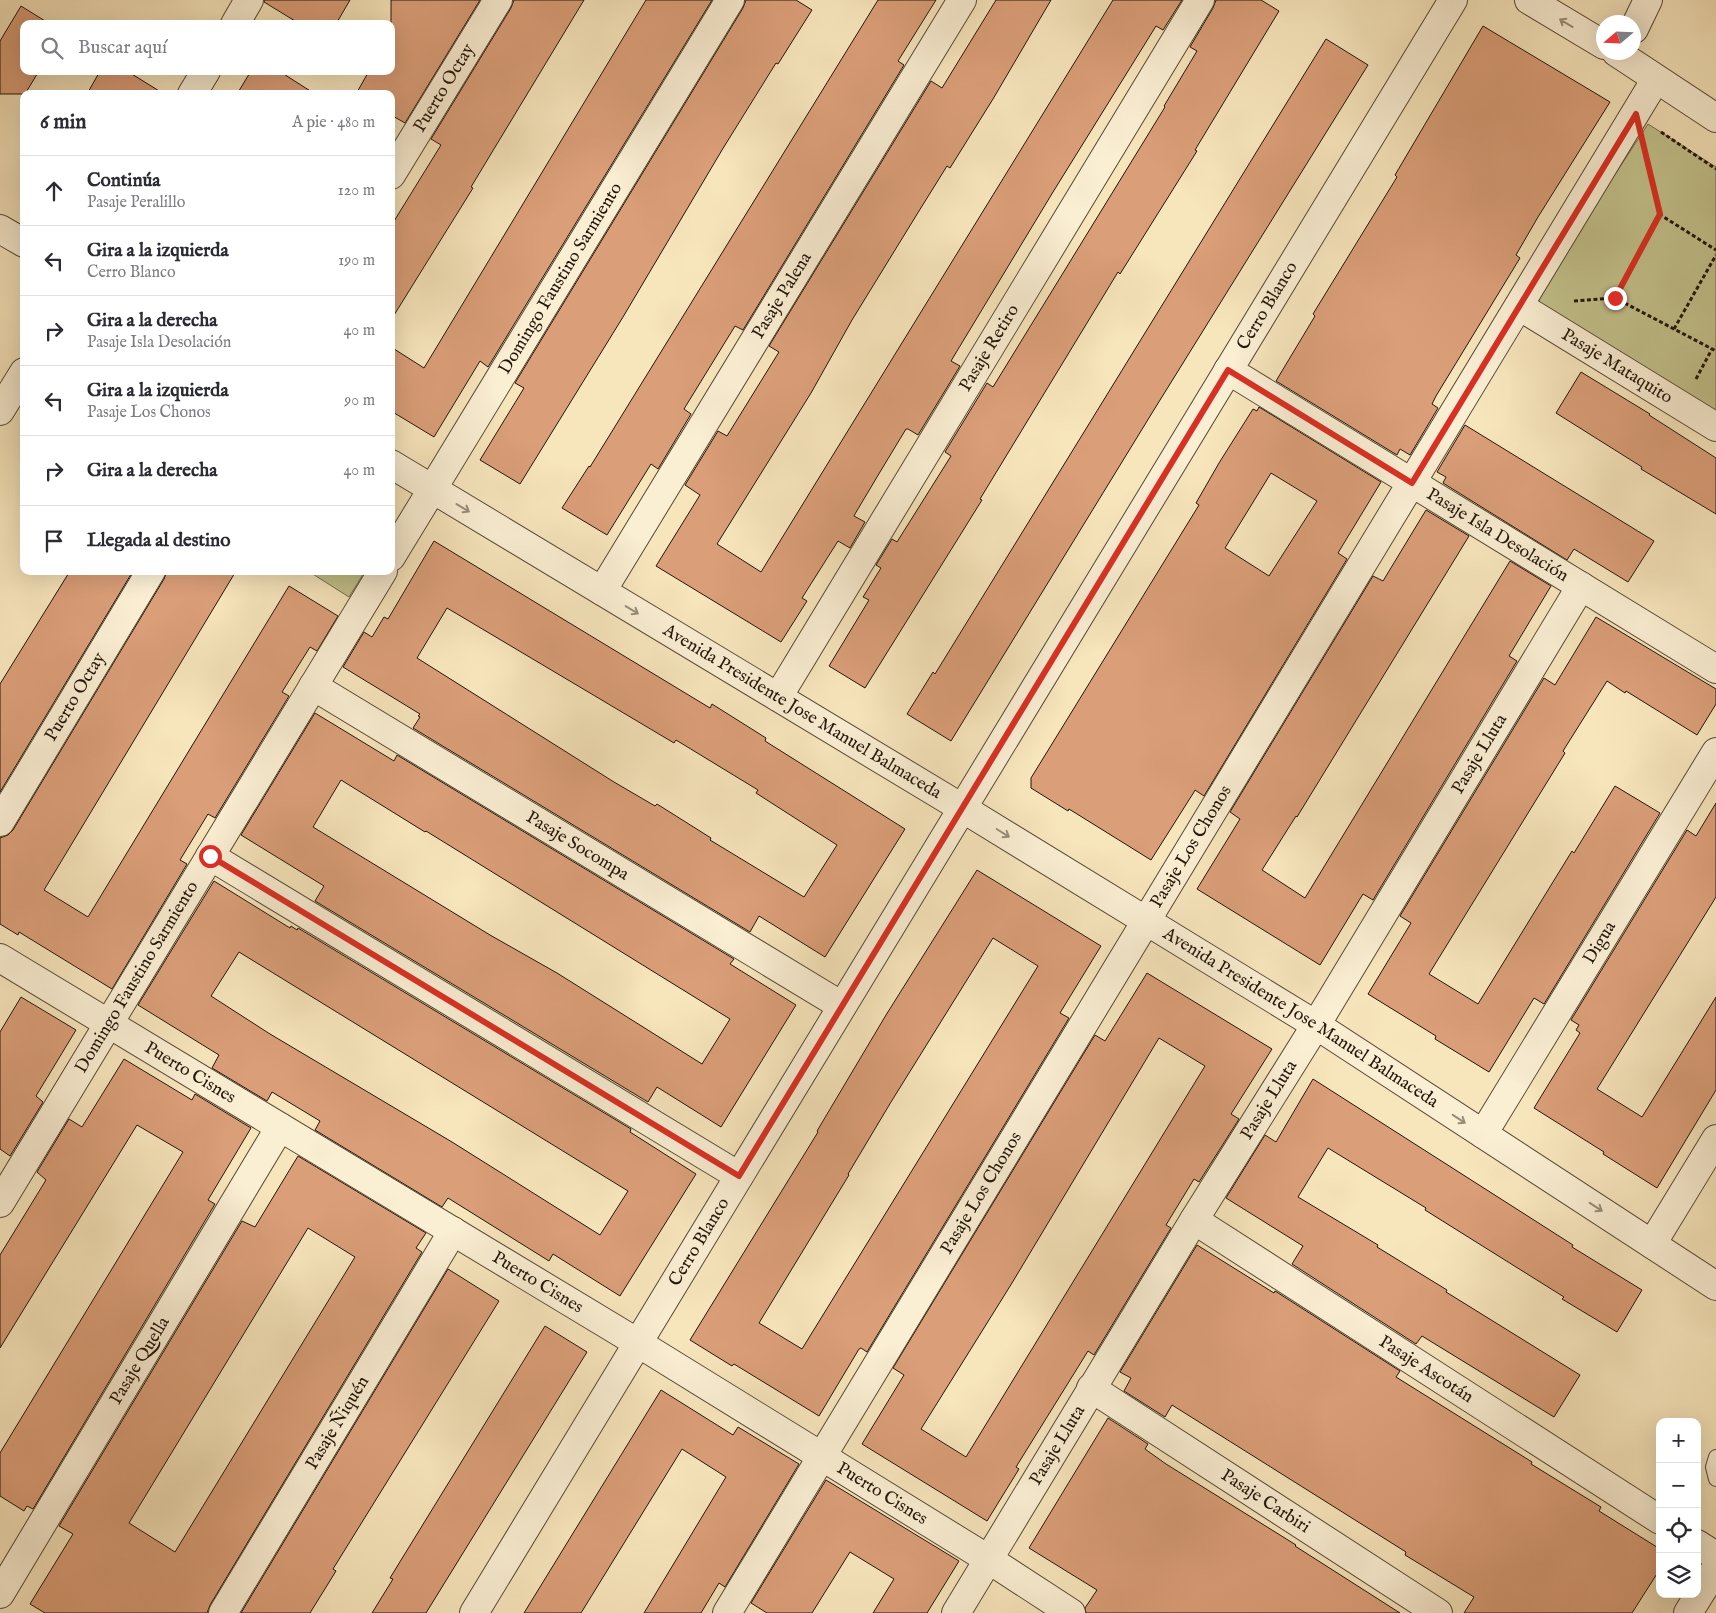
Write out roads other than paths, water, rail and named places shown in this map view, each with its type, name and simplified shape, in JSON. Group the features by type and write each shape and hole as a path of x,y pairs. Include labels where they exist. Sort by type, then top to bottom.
{"street":[{"path":"237,20 249,0"},
{"name":"Puerto Octay","path":"395,168 498,0"},
{"name":"Domingo Faustino Sarmiento","path":"395,550 730,0"},
{"name":"Pasaje Palena","path":"602,591 962,0"},
{"name":"Pasaje Retiro","path":"778,697 1200,0"},
{"name":"Cerro Blanco","path":"474,1613 1453,0"},
{"path":"1529,0 1596,40"},
{"path":"1641,15 1648,0"},
{"path":"1628,60 1716,118"},
{"path":"194,90 204,75"},
{"name":"Pasaje Los Chonos","path":"727,1613 1656,79"},
{"path":"0,229 20,241"},
{"name":"Pasaje Mataquito","path":"1519,306 1716,427"},
{"name":"Pasaje Isla Desolación","path":"1228,370 1716,669"},
{"path":"0,411 20,378"},
{"name":"Avenida Presidente Jose Manuel Balmaceda","path":"395,466 962,808 1316,1026 1716,1286"},
{"name":"Puerto Octay","path":"0,822 149,575"},
{"name":"Domingo Faustino Sarmiento","path":"0,1204 381,575"},
{"name":"Pasaje Lluta","path":"956,1613 1194,1220 1316,1026 1581,586"},
{"name":"Pasaje Socompa","path":"313,686 842,1006"},
{"name":"Digua","path":"1483,1134 1716,752"},
{"path":"210,856 739,1176"},
{"name":"Puerto Cisnes","path":"0,958 638,1343 988,1559 1071,1613"},
{"name":"Pasaje Quella","path":"0,1594 280,1127"},
{"path":"1652,1244 1716,1139"},
{"name":"Pasaje Ascotán","path":"1194,1220 1656,1517"},
{"name":"Pasaje Ñiquén","path":"223,1613 453,1231"},
{"name":"Pasaje Carbiri","path":"1092,1388 1438,1613"},
{"path":"1701,1547 1716,1556"},
{"path":"1688,1613 1716,1568"}],"lane":[{"path":"1716,1457 1713,1467 1716,1479"}]}
